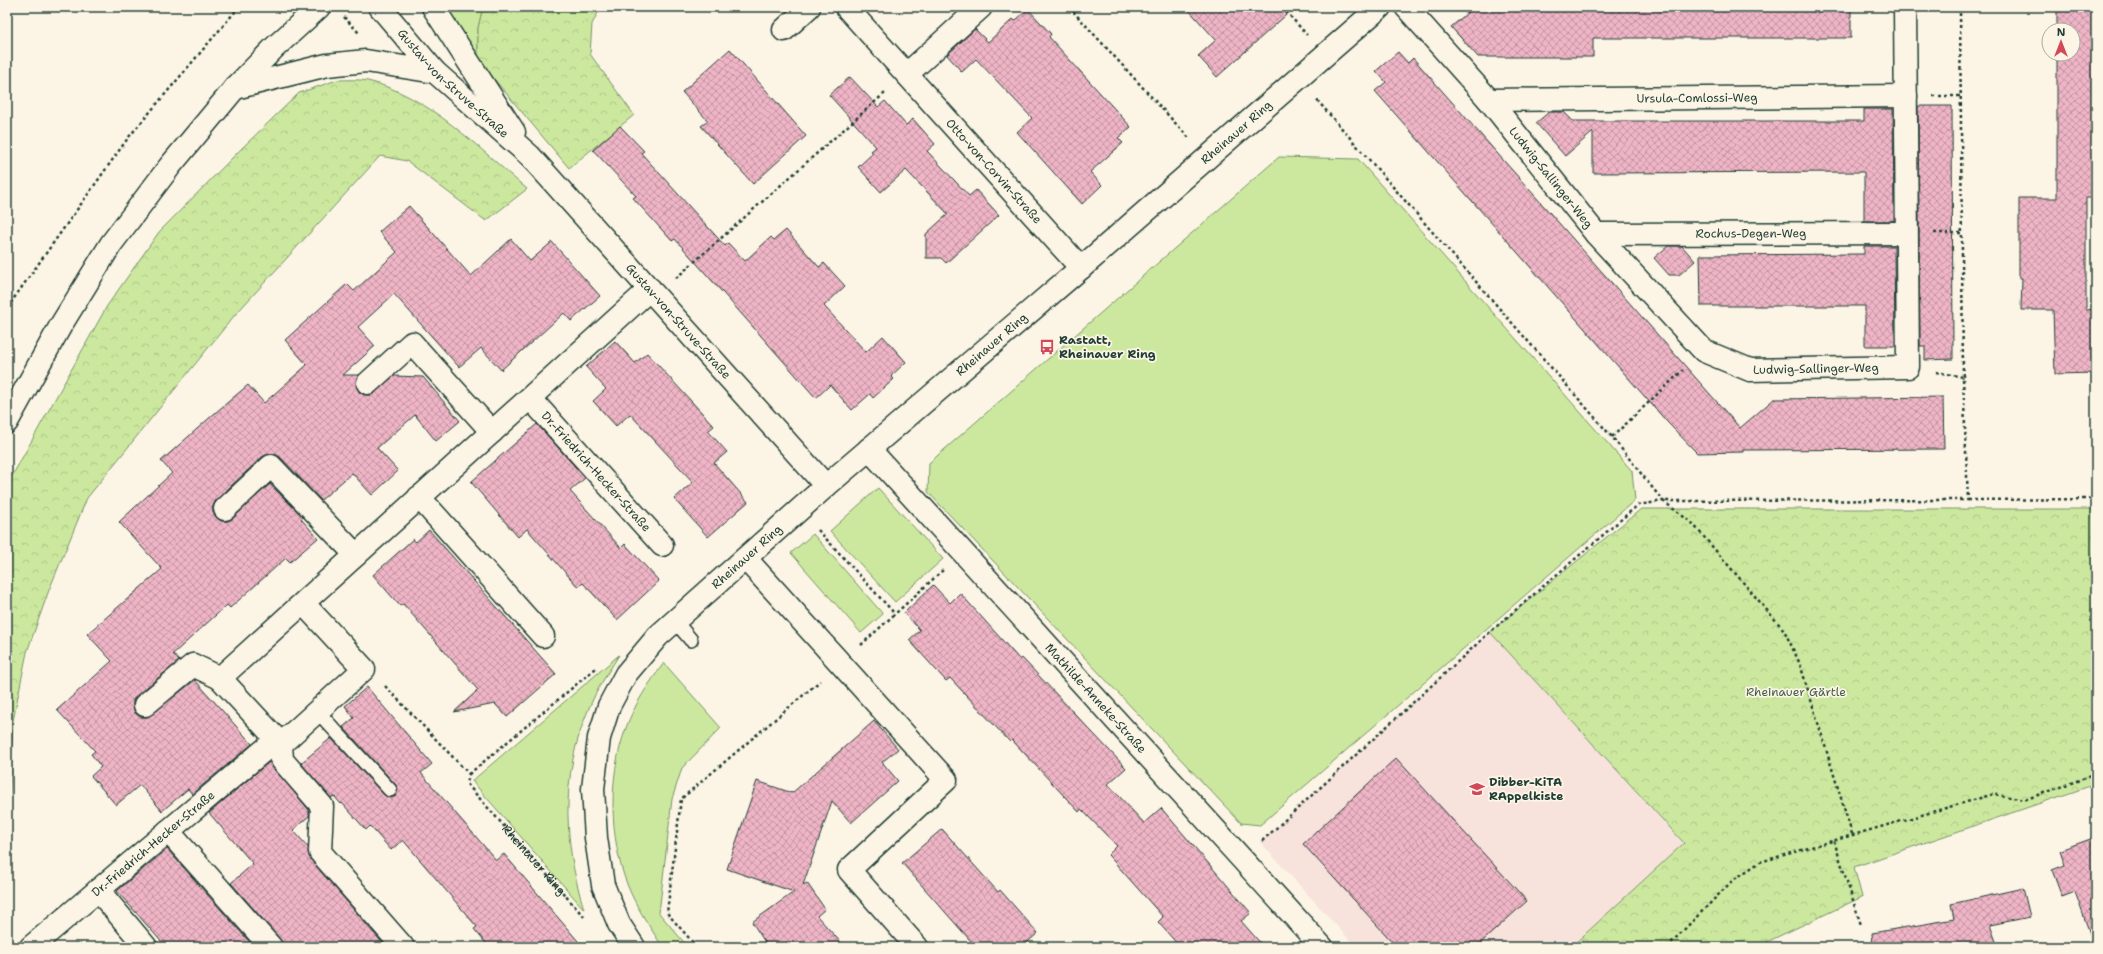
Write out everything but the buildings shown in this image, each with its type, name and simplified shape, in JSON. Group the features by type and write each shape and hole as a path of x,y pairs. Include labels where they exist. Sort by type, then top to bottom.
{"street":[{"path":"7,422 61,325 111,244 170,166 235,88 275,47 319,7"},
{"name":"Gustav-von-Struve-Straße","path":"380,7 435,72 530,156 826,486"},
{"name":"Gustav-von-Struve-Straße","path":"433,7 530,156"},
{"path":"784,30 809,7"},
{"name":"Otto-von-Corvin-Straße","path":"846,7 1081,268"},
{"path":"907,74 981,7"},
{"name":"Rheinauer Ring","path":"634,947 619,924 603,885 596,838 592,789 598,738 609,706 626,674 658,636 800,511 826,486 1081,268 1380,7"},
{"name":"Ludwig-Sallinger-Weg","path":"1406,7 1488,100 1596,234 1704,351 1750,370 1908,367 1905,7"},
{"path":"235,88 327,65 366,61 435,72"},
{"name":"Ursula-Comlossi-Weg","path":"1488,100 1906,96"},
{"name":"Rochus-Degen-Weg","path":"1596,234 1906,233"},
{"path":"220,678 530,398 652,292"},
{"path":"368,383 412,343 492,432"},
{"name":"Dr.-Friedrich-Hecker-Straße","path":"530,398 662,545"},
{"name":"Mathilde-Anneke-Straße","path":"869,449 1322,947"},
{"path":"225,509 271,466 356,555"},
{"path":"420,497 543,636"},
{"path":"746,559 946,780 849,870 916,947"},
{"path":"303,603 364,669"},
{"path":"145,705 193,665 220,678 279,742 282,760 322,806 320,852 403,947"},
{"name":"Dr.-Friedrich-Hecker-Straße","path":"31,947 168,831 317,711 364,669"},
{"path":"168,831 272,947"},
{"path":"98,890 146,947"}],"lane":[{"path":"674,621 691,640"},
{"path":"317,711 390,790"}],"path":[{"path":"7,308 8,302 128,138 239,7"},
{"path":"1069,7 1207,158"},
{"path":"1282,7 1325,55"},
{"path":"1960,7 1963,377 1968,500"},
{"path":"652,292 907,74"},
{"path":"1299,79 1612,437 1663,501 1692,523 1784,630 1800,664 1852,834"},
{"path":"1612,437 1704,351"},
{"path":"1237,855 1260,842 1490,632 1638,505 1663,501 2096,499"},
{"path":"800,511 895,614"},
{"path":"697,947 667,913 681,799 841,663 963,552"},
{"path":"469,774 598,666"},
{"name":"Rheinauer Ring","path":"364,669 387,687 469,774 467,784 585,918 619,924"},
{"path":"1668,947 1733,880 1760,862 1834,841 1852,834 1994,794 2024,800 2096,774"},
{"path":"1834,841 1861,925"}],"shaded area":[{"name":"Dibber-KiTA RAppelkiste","path":"1490,632 1684,844 1571,947 1356,947 1260,842"}],"green space":[{"path":"440,7 483,7 478,28 478,60"},
{"path":"483,7 601,7 592,24 590,54 634,115 569,168 478,60 478,28"},
{"path":"337,80 368,81 391,88 433,111 472,141 527,189 486,221 407,161 380,156 234,316 87,498 49,590 27,652 13,721 7,861 7,485 107,306 159,232 299,93"},
{"path":"1279,157 1358,159 1632,471 1635,500 1260,825 1241,823 928,492 929,463"},
{"path":"878,488 943,559 895,602 830,531"},
{"name":"Rheinauer Gärtle","path":"1641,509 2096,509 2096,784 1854,867 1862,897 1756,947 1571,947 1684,843 1490,632"},
{"path":"813,534 883,614 861,633 791,553"},
{"path":"619,655 595,695 584,721 576,747 571,774 568,800 568,827 576,881 584,909 472,781"},
{"path":"664,663 721,728 682,768 672,799 659,913 688,947 663,947 646,922 627,884 621,866 614,827 614,786 620,747 629,719 647,686"}],"place":[{"name":"Rastatt, Rheinauer Ring","path":"1047,347"},
{"name":"Dibber-KiTA RAppelkiste","path":"1477,789"}]}
